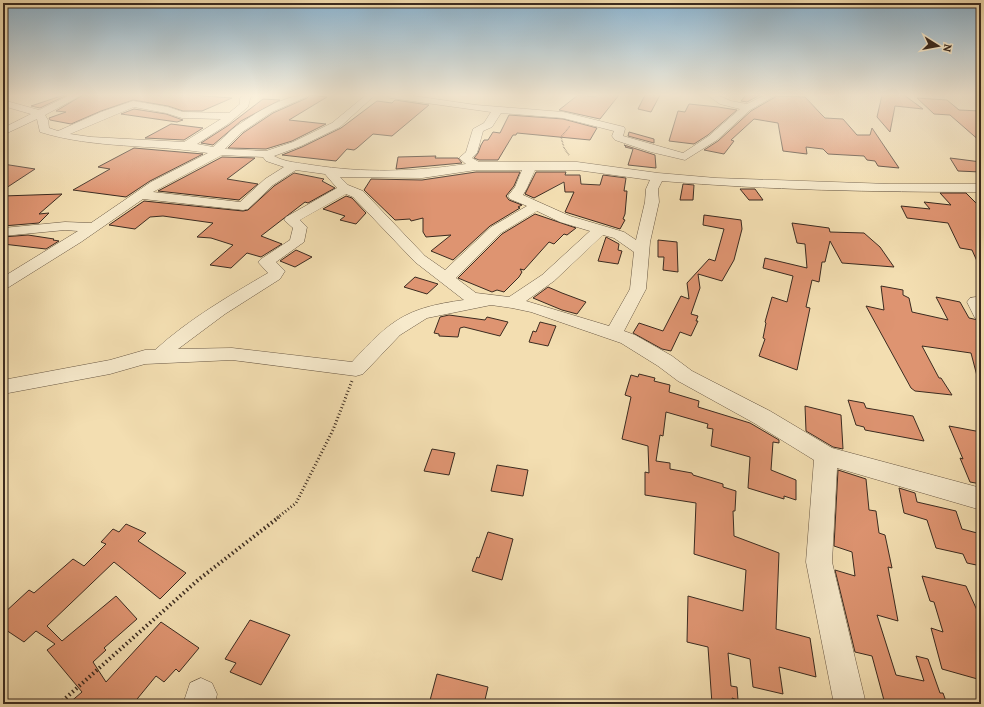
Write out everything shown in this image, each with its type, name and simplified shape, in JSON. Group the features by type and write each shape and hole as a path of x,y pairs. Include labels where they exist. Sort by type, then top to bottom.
{"street":[{"path":"44,128 44,130 60,134 96,141 122,141 186,146 217,151 267,154 297,144 330,128"},
{"path":"60,134 74,128"},
{"path":"186,146 214,128"},
{"path":"3,284 94,227 143,195 155,185 217,151 229,140 230,137 241,128"},
{"path":"476,166 465,158 470,152 478,129 481,128"},
{"path":"616,128 620,129 617,136 619,138 655,150 685,157 713,138 724,128"},
{"path":"267,154 270,159 294,166 330,173 422,174 476,166 577,166 658,177 716,182 874,188 981,188"},
{"path":"143,195 243,206 269,182 294,166"},
{"path":"530,166 521,188 515,196 565,219 619,235 642,250"},
{"path":"330,173 345,189 358,194 420,259 445,279 472,297 490,301 512,303 628,339 665,361 686,376 762,417 826,456 981,499"},
{"path":"614,334 638,289 642,250 652,202 652,188 658,177"},
{"path":"963,187 981,193"},
{"path":"963,187 981,203"},
{"path":"159,357 176,341 213,314 274,276 277,271 266,262 297,242 300,227 291,220 297,215 345,189"},
{"path":"445,279 496,230 538,206"},
{"path":"3,232 65,226 94,227"},
{"path":"512,303 548,278 600,230"},
{"path":"3,387 110,367 145,357 232,354 356,369 377,346 408,320 422,314 490,301"},
{"path":"981,302 976,302 981,314"},
{"path":"826,456 819,562 850,704"}],"path":[{"path":"569,128 561,137 564,148 577,166"},
{"path":"59,704 198,580 296,503 333,430 356,369"}],"building":[{"path":"164,128 203,128 184,140 145,138"},
{"path":"224,128 233,128 213,145 201,143"},
{"path":"251,128 318,128 292,141 266,149 228,148 243,133"},
{"path":"341,128 402,128 392,136 373,134 354,150 347,149 336,161 282,155 302,147"},
{"path":"503,128 597,128 590,140 517,133 516,135 513,135 498,160 479,160 474,158 484,140 488,140 493,132 500,133"},
{"path":"673,128 716,128 694,144 669,141"},
{"path":"732,128 744,128 731,140 734,141 724,154 704,150 718,141"},
{"path":"779,128 851,128 857,135 870,135 872,128 899,168 878,166 875,161 867,160 864,156 828,154 823,149 806,147 807,154 783,151"},
{"path":"965,128 981,128 981,142"},
{"path":"629,132 654,139 654,143 628,136"},
{"path":"624,145 655,155 656,168 628,165 633,149 625,147 626,146"},
{"path":"134,148 203,154 150,181 126,197 73,190 110,169 98,167"},
{"path":"436,156 435,158 458,158 462,163 396,169 398,157"},
{"path":"222,157 255,158 227,179 258,184 239,200 158,191"},
{"path":"950,158 981,162 981,172 958,171"},
{"path":"3,164 35,169 3,190"},
{"path":"476,172 520,172 514,186 506,196 509,200 522,205 518,207 520,208 490,226 453,260 431,251 451,235 426,237 423,232 423,218 411,221 410,219 395,220 364,190 371,179 422,180"},
{"path":"536,172 566,172 565,175 580,175 581,184 600,185 603,175 626,178 624,191 627,191 625,214 623,219 625,220 620,229 565,212 574,192 565,192 564,182 534,198 525,194"},
{"path":"294,173 324,179 322,181 335,188 308,203 305,202 261,236 282,244 261,257 247,253 231,268 210,265 233,245 211,238 197,237 213,223 163,216 150,217 135,229 109,225 144,201 243,211 248,210 274,186"},
{"path":"683,184 694,185 693,200 680,200"},
{"path":"740,189 755,189 763,200 749,200"},
{"path":"940,193 966,193 981,208 981,270 972,250 960,248 948,223 907,218 901,206 930,209 924,202 951,205"},
{"path":"62,194 39,214 49,213 39,223 3,226 3,196"},
{"path":"346,196 352,198 366,213 356,224 340,220 345,216 323,209"},
{"path":"535,214 576,228 567,235 564,234 554,244 549,242 524,270 520,269 522,272 519,277 504,292 497,290 492,292 458,278 502,234"},
{"path":"704,215 741,220 742,229 734,260 722,281 698,274 700,288 691,314 698,316 696,321 698,321 691,336 680,332 671,351 662,349 633,333 639,323 663,331 681,296 689,299 687,283 709,259 715,261 724,229 703,225"},
{"path":"792,223 829,228 830,232 864,233 880,247 894,267 842,263 830,241 825,262 822,262 819,282 812,280 806,307 810,308 797,370 759,356 765,339 763,338 765,322 772,297 787,302 793,276 763,268 765,258 807,268 805,244 797,243"},
{"path":"28,235 59,241 46,249 3,244 3,237"},
{"path":"606,237 619,244 618,250 622,251 618,264 598,261"},
{"path":"658,240 677,242 678,272 663,270 664,257 658,257"},
{"path":"296,250 312,257 295,267 280,261"},
{"path":"415,277 438,284 427,294 404,287"},
{"path":"881,286 903,290 903,295 909,298 912,312 948,320 936,297 960,302 969,318 978,320 981,326 981,375 977,376 971,353 922,346 939,378 941,378 952,395 915,391 911,388 866,306 884,310"},
{"path":"548,287 586,302 577,314 562,310 533,298"},
{"path":"449,315 485,320 487,317 508,322 500,336 464,327 460,328 458,337 439,336 439,334 434,333 440,317"},
{"path":"540,322 556,326 548,346 529,342 533,331 536,332"},
{"path":"639,374 655,378 654,381 670,385 669,392 699,401 698,407 750,423 779,440 779,443 773,442 771,470 796,480 796,500 784,496 784,499 748,488 750,457 711,446 713,429 707,428 708,424 666,412 663,436 660,435 656,461 670,463 670,469 692,473 693,475 723,484 723,487 736,491 735,511 733,511 734,536 779,553 776,629 810,638 816,677 779,667 783,694 753,687 750,659 728,653 731,686 737,687 738,700 732,698 733,704 712,704 708,647 687,642 688,596 743,611 746,570 694,554 696,503 645,495 645,472 649,473 648,446 622,439 631,397 625,395 631,375 638,377"},
{"path":"848,400 864,403 866,408 913,416 924,441 865,430 864,427 856,425"},
{"path":"805,406 841,415 843,449 833,447 806,431"},
{"path":"949,426 981,432 981,484 970,482 960,458 963,459"},
{"path":"432,449 455,453 449,475 424,471"},
{"path":"497,465 528,470 523,496 491,491"},
{"path":"838,470 866,479 869,510 876,511 879,533 885,535 892,568 888,567 898,621 877,615 896,675 924,681 916,656 928,659 940,693 943,693 947,704 885,704 872,656 855,652 835,570 855,576 852,552 834,546"},
{"path":"899,488 915,493 917,502 956,511 962,529 981,534 981,566 967,563 963,554 936,548 927,520 904,513"},
{"path":"126,524 146,533 138,541 186,573 160,599 114,562 47,626 62,641 116,596 137,619 104,648 106,650 93,662 106,682 161,622 199,648 179,672 176,669 164,682 156,676 133,704 68,704 82,692 47,650 55,644 36,631 24,642 3,628 3,614 29,590 34,593 73,559 84,566 106,544 101,542 113,529 119,532"},
{"path":"488,532 513,539 502,580 472,571 477,557 479,558"},
{"path":"922,576 966,586 981,619 981,680 942,669 931,628 943,632 934,602 930,601"},
{"path":"250,620 290,635 261,685 230,672 236,663 225,659"},
{"path":"437,674 488,687 484,704 429,704"}]}
